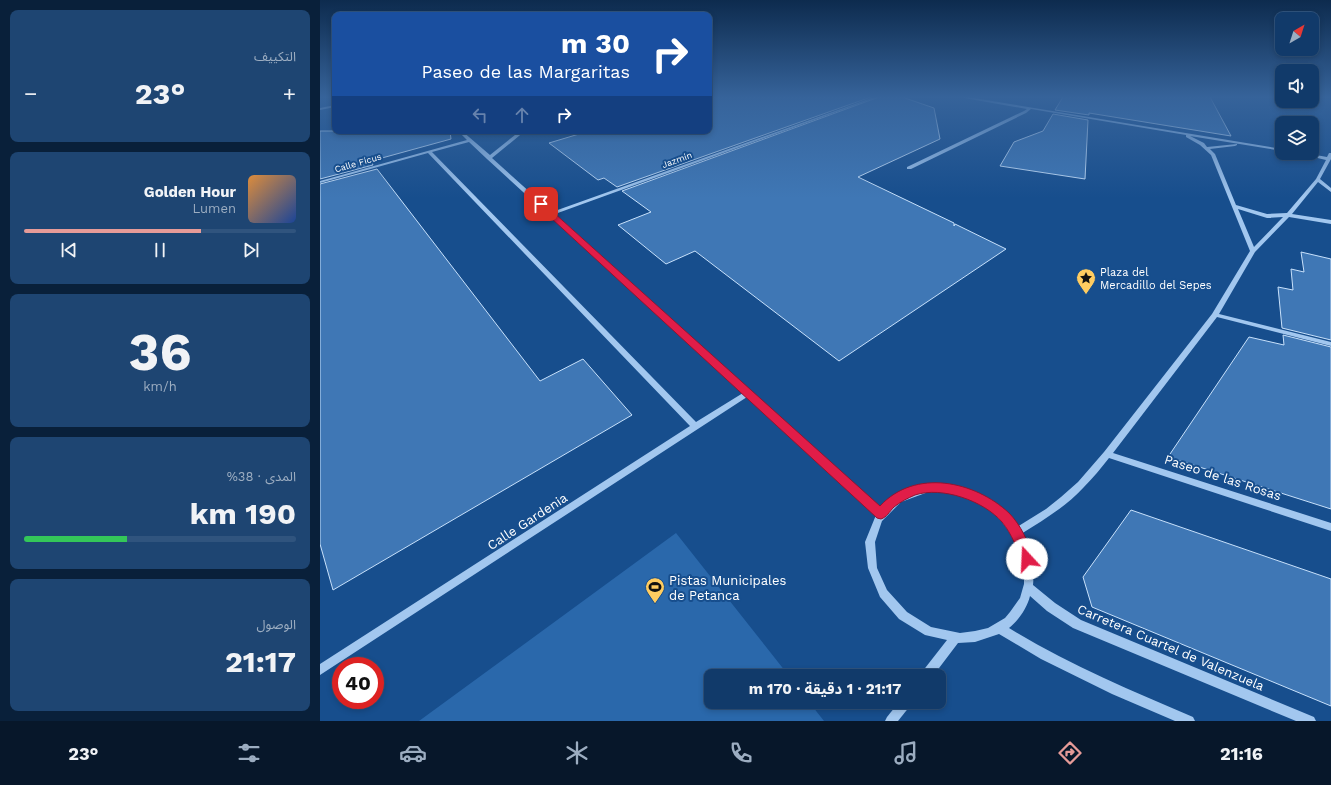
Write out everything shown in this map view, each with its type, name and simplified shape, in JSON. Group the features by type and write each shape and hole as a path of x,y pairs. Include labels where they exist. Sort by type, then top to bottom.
{"street":[{"name":"Jazmín","path":"551,214 783,131"},
{"path":"910,168 987,131"},
{"path":"1166,131 1275,149"},
{"path":"1180,133 1207,148 1214,154 1253,251"},
{"path":"463,134 881,514"},
{"path":"489,158 519,134"},
{"name":"Calle Ficus","path":"320,182 470,140"},
{"path":"1207,148 1232,145 1256,146"},
{"path":"428,151 696,427"},
{"path":"1016,532 1049,512 1064,500 1081,485 1107,454 1215,315 1253,251 1318,179 1330,156 1319,155"},
{"path":"1318,179 1331,191"},
{"path":"1235,206 1267,216 1287,215 1331,222"},
{"path":"1215,315 1331,344"},
{"name":"Calle Gardenia","path":"320,670 748,393"},
{"name":"Paseo de las Rosas","path":"1107,454 1331,527"},
{"path":"931,487 947,488 973,495 992,506 1006,518 1016,532 1023,544 1027,559 1028,587 1024,599 1018,611 1000,628 971,638 955,638 932,633 911,622 893,607 879,588 872,568 870,548 873,530 881,514 890,503 903,495 916,490 931,487"},
{"name":"Carretera Cuartel de Valenzuela","path":"1028,587 1051,607 1077,624 1310,721"},
{"path":"1000,628 1030,648 1060,664 1189,721"},
{"path":"931,669 955,638"},
{"path":"891,721 900,709"}],"shaded area":[{"name":"Pistas Municipales de Petanca","path":"676,533 783,669 704,669 704,709 815,709 824,721 419,721"}],"building":[{"path":"320,131 332,131 332,134 450,134 451,139 371,161 373,165 320,179"},
{"path":"712,131 776,131 617,187 604,178 598,180 549,143 579,134 712,134"},
{"path":"787,131 938,131 940,139 858,177 954,223 954,226 955,224 1006,249 839,361 695,251 666,264 618,225 651,212 622,191"},
{"path":"1043,131 1087,131 1085,179 1000,166 1014,142"},
{"path":"1198,131 1228,131 1231,136"},
{"path":"377,169 540,381 583,359 632,415 333,590 320,544 320,184"},
{"path":"1301,252 1331,259 1331,340 1282,328 1278,287 1293,290 1291,269 1304,272"},
{"path":"1283,335 1331,347 1331,509 1168,457 1249,337 1284,345"},
{"path":"1131,510 1331,579 1331,706 1092,607 1083,577"}],"place":[{"name":"Plaza del Mercadillo del Sepes","path":"1086,295"},
{"name":"Pistas Municipales de Petanca","path":"655,604"}],"route":[{"path":"541,204 881,514 890,503 903,495 916,490 931,487 963,491 978,497 1006,518 1023,544 1027,559"}]}
